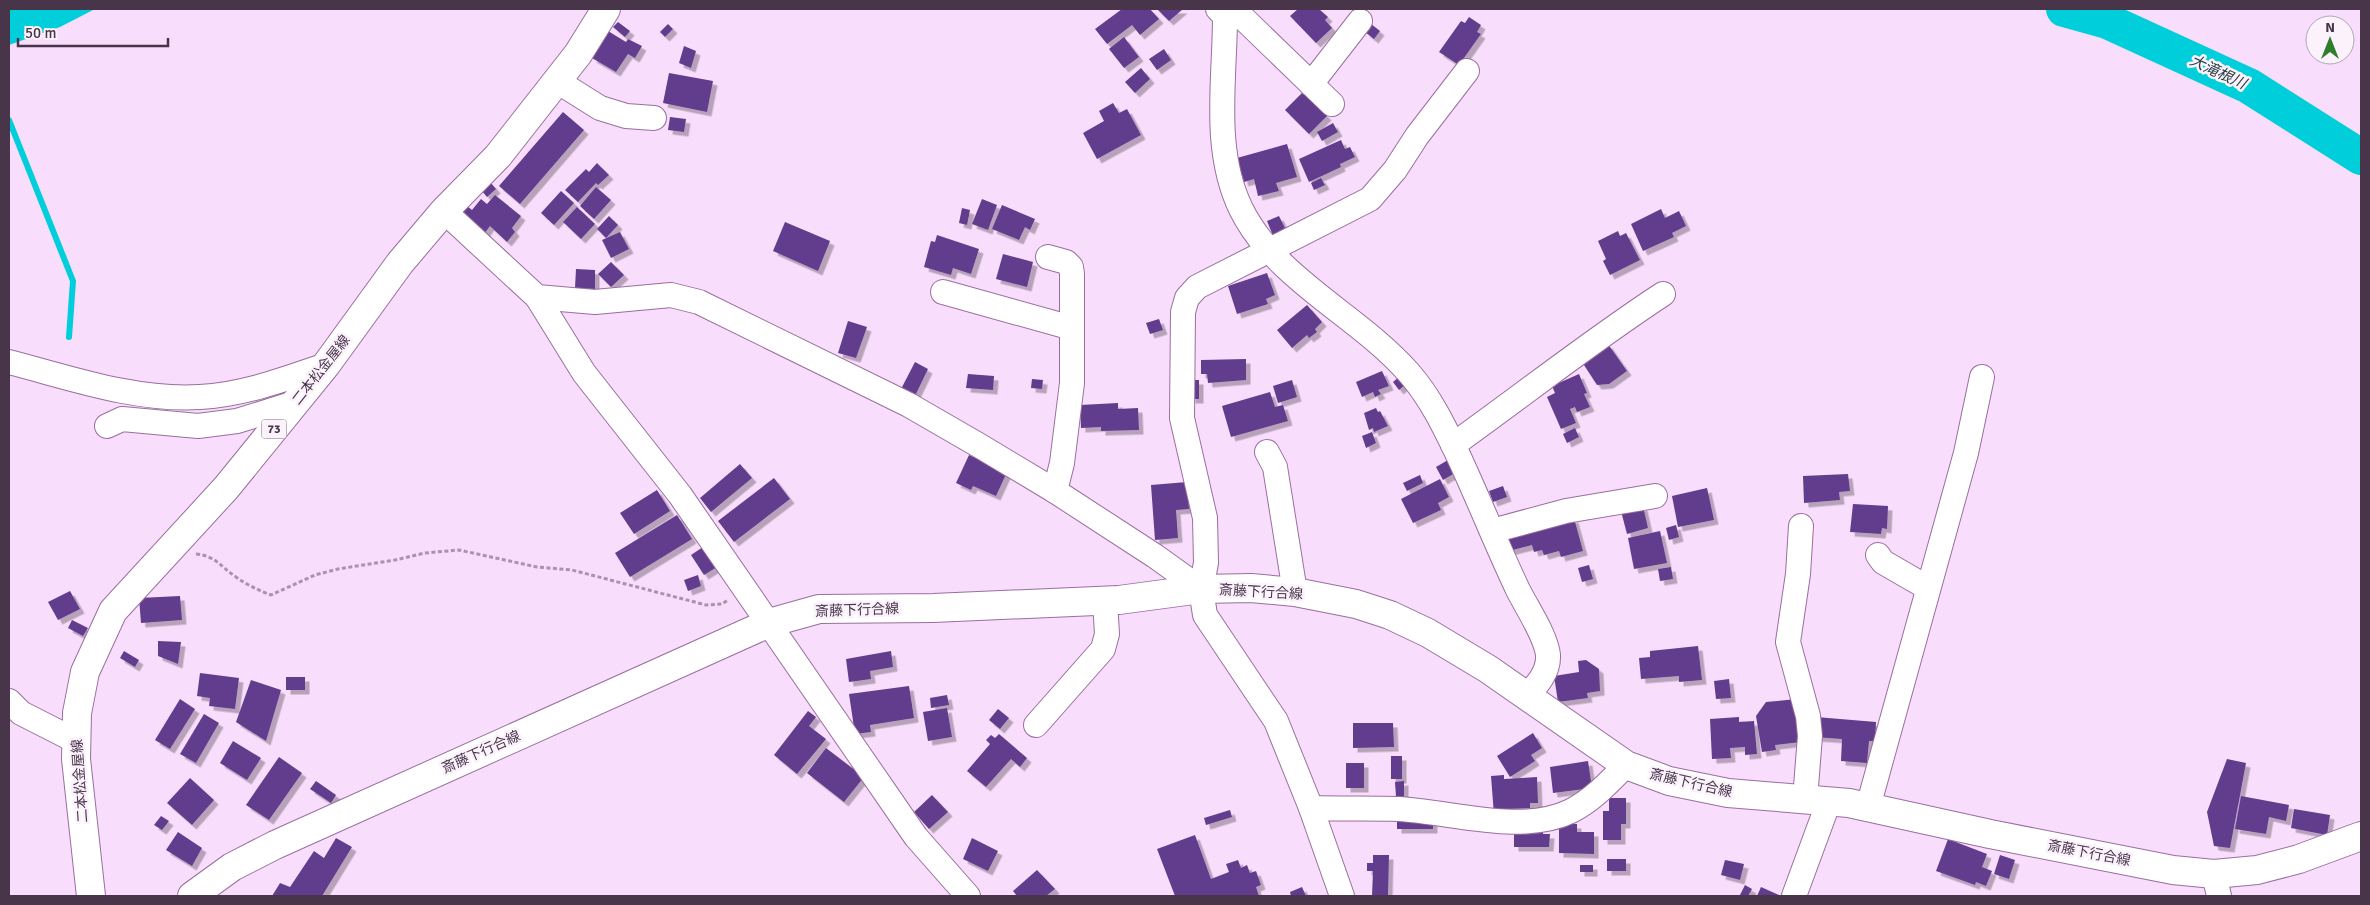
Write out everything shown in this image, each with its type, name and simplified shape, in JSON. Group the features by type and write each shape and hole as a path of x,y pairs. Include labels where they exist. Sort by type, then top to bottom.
{"main road":[{"name":"二本松金屋線","path":"91,896 76,759 76,741 81,688 96,646 113,612 226,488 326,365 400,263 444,211 498,156 578,54 606,9"},
{"name":"斎藤下行合線","path":"192,896 232,866 275,844 769,623 819,609 933,608 1105,601 1200,589 1251,588 1295,592 1356,604 1390,615 1460,651 1626,765 1670,781 1728,793 1817,800 1868,807 1990,834 2173,870 2216,885 2361,836"}],"street":[{"path":"1332,104 1243,18 1221,12 1223,143 1230,178 1242,209 1267,250 1387,351 1409,373 1426,395 1453,445 1518,591 1536,623 1548,656 1543,678 1526,697"},
{"path":"1311,84 1360,21"},
{"path":"1342,896 1311,808 1276,721 1205,615 1200,589 1206,563 1206,526 1182,418 1183,312 1187,298 1197,287 1370,199 1395,170 1417,136 1467,71"},
{"path":"557,81 600,108 626,116 654,118"},
{"path":"444,211 537,297 584,373 680,495 916,837 968,896"},
{"path":"1048,257 1066,262 1071,267 1072,383 1062,462 1055,491"},
{"path":"943,292 1072,328"},
{"path":"1453,445 1540,383 1614,326 1662,294"},
{"path":"537,297 595,302 671,295 699,302 909,405 1055,491 1155,556 1200,589"},
{"path":"9,362 109,388 159,397 200,397 237,392 326,365"},
{"path":"1868,807 1966,453 1982,377"},
{"path":"106,426 122,419 198,426 237,421 295,403"},
{"path":"1267,452 1275,467 1295,592"},
{"path":"1492,531 1566,511 1655,496"},
{"path":"1794,896 1817,800 1808,716 1788,642 1798,574 1801,526"},
{"path":"1878,555 1883,562 1928,588"},
{"path":"1036,725 1103,649 1107,634 1105,601"},
{"path":"9,701 21,713 76,741"},
{"path":"1311,808 1400,810 1499,820 1549,818 1571,811 1598,794 1626,765"}],"path":[{"path":"168,551 209,555 241,580 271,595 315,575 338,569 425,553 459,550 537,567 572,570 706,605 722,604 744,588"}],"water":[{"path":"9,9 95,9 60,27 9,45"}],"building":[{"path":"1122,9 1150,9 1159,19 1140,35 1132,25 1107,44 1095,29"},
{"path":"1157,9 1183,9 1169,21"},
{"path":"1298,9 1319,9 1328,17 1325,20 1332,28 1316,43 1290,16"},
{"path":"1469,17 1481,25 1477,32 1481,34 1459,65 1439,52 1461,21 1465,23"},
{"path":"618,22 630,31 625,37 613,27"},
{"path":"668,24 673,29 665,37 660,32"},
{"path":"1371,24 1380,31 1374,39 1365,32"},
{"path":"608,31 626,42 628,39 642,46 635,58 628,54 616,72 592,58"},
{"path":"1124,37 1139,57 1124,68 1109,49"},
{"path":"684,46 696,51 691,68 679,63"},
{"path":"1164,49 1171,60 1157,70 1149,59"},
{"path":"1141,68 1150,79 1135,93 1125,82"},
{"path":"669,73 713,81 707,112 663,103"},
{"path":"1303,92 1327,116 1309,134 1285,110"},
{"path":"1113,103 1119,113 1127,109 1141,135 1097,159 1083,133 1104,121 1099,111"},
{"path":"563,112 584,130 520,204 499,186"},
{"path":"670,117 686,119 684,132 668,130"},
{"path":"1333,123 1338,132 1322,141 1317,132"},
{"path":"1341,140 1345,149 1350,147 1355,157 1340,164 1341,167 1309,182 1299,159"},
{"path":"1287,144 1297,177 1276,183 1279,191 1258,196 1254,179 1244,182 1237,158"},
{"path":"597,163 609,175 598,185 596,183 578,202 565,190 586,169 589,172"},
{"path":"1321,178 1325,185 1314,190 1311,183"},
{"path":"491,183 496,189 487,197 482,191"},
{"path":"596,187 611,200 594,219 580,206"},
{"path":"561,191 574,203 554,225 541,213"},
{"path":"495,195 521,216 512,228 515,232 507,242 490,226 484,234 460,214 467,206 472,210 481,199 487,204"},
{"path":"982,199 997,205 988,230 972,224"},
{"path":"1002,205 1035,219 1030,230 1025,227 1019,240 992,229"},
{"path":"577,207 595,224 581,239 563,222"},
{"path":"962,208 970,210 967,225 959,223"},
{"path":"1661,209 1665,218 1679,211 1686,226 1672,233 1674,237 1643,251 1631,224"},
{"path":"609,216 618,225 606,238 597,229"},
{"path":"1279,216 1287,232 1274,238 1267,221"},
{"path":"785,222 830,241 818,271 773,251"},
{"path":"1618,231 1620,236 1626,233 1640,260 1610,275 1603,261 1606,259 1598,241"},
{"path":"620,232 629,249 611,258 602,240"},
{"path":"937,235 979,249 971,274 953,268 951,275 924,267 931,241 935,242"},
{"path":"1003,254 1033,262 1027,287 996,279"},
{"path":"611,262 624,275 611,287 598,274"},
{"path":"576,269 595,270 595,289 575,288"},
{"path":"1267,273 1275,295 1266,299 1268,304 1237,314 1228,286"},
{"path":"1307,305 1322,322 1315,329 1317,332 1309,338 1307,335 1292,348 1277,330"},
{"path":"1159,319 1163,330 1150,334 1146,323"},
{"path":"848,321 867,327 856,358 838,353"},
{"path":"1608,344 1627,371 1609,384 1597,385 1582,362"},
{"path":"1246,359 1246,380 1208,383 1207,374 1201,374 1201,360"},
{"path":"915,362 928,369 914,398 900,391"},
{"path":"1382,371 1389,386 1378,390 1381,394 1375,397 1373,392 1362,397 1356,382"},
{"path":"968,374 994,376 993,390 966,388"},
{"path":"1579,374 1587,393 1584,394 1590,407 1577,412 1575,407 1570,409 1576,423 1561,429 1547,397 1555,393 1552,386"},
{"path":"1400,376 1406,384 1399,390 1393,382"},
{"path":"1032,379 1043,380 1042,389 1031,388"},
{"path":"1191,380 1199,380 1199,399 1191,399"},
{"path":"1292,380 1297,397 1278,403 1273,386"},
{"path":"1270,392 1275,407 1283,405 1288,421 1231,437 1222,406"},
{"path":"1118,403 1118,409 1138,408 1139,430 1101,431 1101,427 1081,428 1080,405"},
{"path":"1376,408 1378,412 1380,411 1388,426 1374,432 1373,428 1369,430 1364,413"},
{"path":"1575,428 1579,437 1567,443 1563,434"},
{"path":"1372,432 1376,443 1366,448 1362,436"},
{"path":"969,455 1007,472 996,496 973,486 971,490 956,483"},
{"path":"1448,460 1455,473 1443,480 1436,467"},
{"path":"740,464 752,478 711,512 700,498"},
{"path":"1848,474 1850,491 1839,492 1840,500 1804,503 1803,476"},
{"path":"1420,475 1423,483 1407,491 1403,483"},
{"path":"774,478 790,499 734,542 718,521"},
{"path":"1440,479 1449,497 1438,503 1441,510 1413,523 1401,499"},
{"path":"1187,482 1189,509 1176,510 1178,538 1155,540 1151,485"},
{"path":"1503,486 1507,497 1493,502 1489,491"},
{"path":"1707,488 1714,520 1678,527 1672,496"},
{"path":"657,490 670,511 634,534 620,513"},
{"path":"1853,504 1888,506 1887,529 1882,528 1881,534 1850,532"},
{"path":"1643,506 1648,528 1627,534 1621,511"},
{"path":"677,515 692,539 630,577 615,553"},
{"path":"1574,518 1583,551 1561,557 1559,551 1544,555 1542,550 1534,552 1532,545 1509,551 1505,536"},
{"path":"1676,525 1679,537 1669,540 1666,528"},
{"path":"1660,531 1667,563 1634,569 1628,538"},
{"path":"703,547 717,567 704,575 691,555"},
{"path":"1589,565 1593,579 1582,582 1578,568"},
{"path":"1671,567 1673,579 1660,581 1658,569"},
{"path":"698,575 701,586 688,591 684,580"},
{"path":"70,591 80,609 58,620 48,602"},
{"path":"180,596 182,620 141,623 139,598"},
{"path":"72,620 88,628 83,636 68,628"},
{"path":"158,641 181,642 178,664 158,656"},
{"path":"1698,646 1702,680 1679,682 1679,676 1641,679 1639,658 1650,657 1650,651"},
{"path":"124,651 139,660 135,667 120,658"},
{"path":"891,651 893,667 870,671 871,679 849,682 846,659"},
{"path":"1586,660 1599,669 1600,691 1587,693 1588,698 1558,702 1554,676 1579,672 1578,661"},
{"path":"200,673 239,678 235,709 209,706 210,698 197,696"},
{"path":"286,677 305,677 305,690 286,690"},
{"path":"1729,679 1731,698 1716,699 1714,681"},
{"path":"251,680 281,690 266,741 236,722"},
{"path":"909,686 914,718 870,725 871,732 855,734 849,694"},
{"path":"947,695 949,705 931,708 930,698"},
{"path":"180,699 195,709 170,749 155,740"},
{"path":"1797,699 1801,742 1775,745 1776,750 1762,752 1756,716 1766,702"},
{"path":"947,708 952,737 928,741 923,712"},
{"path":"998,709 1009,718 1000,729 989,720"},
{"path":"808,711 816,717 809,726 826,739 797,774 774,755"},
{"path":"204,714 219,723 196,763 180,754"},
{"path":"1739,717 1739,722 1754,721 1757,754 1745,755 1745,747 1730,748 1731,758 1712,759 1710,719"},
{"path":"1816,717 1876,722 1875,741 1869,741 1867,763 1841,761 1842,739 1814,737"},
{"path":"1353,723 1393,723 1394,747 1353,748"},
{"path":"1533,733 1542,748 1531,755 1535,761 1510,777 1497,756"},
{"path":"999,734 1027,758 1020,767 1011,759 986,787 967,771 990,744 986,740 991,735 995,738"},
{"path":"233,741 261,758 247,780 220,763"},
{"path":"826,748 864,777 844,802 807,773"},
{"path":"1391,756 1402,756 1402,779 1391,779"},
{"path":"279,757 302,773 269,820 246,805"},
{"path":"2227,759 2246,763 2230,848 2214,846 2207,812"},
{"path":"1588,761 1592,788 1553,793 1550,767"},
{"path":"1346,763 1364,763 1364,788 1346,788"},
{"path":"1504,775 1504,779 1537,777 1538,803 1530,803 1530,808 1506,809 1506,814 1494,815 1491,776"},
{"path":"190,778 214,800 192,825 167,803"},
{"path":"316,781 336,795 331,803 310,789"},
{"path":"1404,781 1404,797 1396,797 1395,782"},
{"path":"932,795 948,812 929,829 914,812"},
{"path":"2241,796 2289,805 2286,821 2269,817 2266,834 2235,829"},
{"path":"1609,798 1626,798 1626,824 1621,824 1621,840 1603,840 1603,811 1609,811"},
{"path":"2294,809 2330,815 2327,835 2291,828"},
{"path":"1230,810 1232,817 1206,825 1204,818"},
{"path":"161,816 169,821 162,830 154,825"},
{"path":"1397,817 1433,817 1433,829 1397,829"},
{"path":"1559,824 1577,824 1577,832 1594,832 1594,854 1559,853"},
{"path":"1514,831 1543,831 1543,834 1550,834 1549,847 1514,847"},
{"path":"178,832 202,848 192,866 166,850"},
{"path":"1195,835 1211,879 1229,872 1226,864 1238,860 1241,868 1247,865 1250,873 1256,871 1261,885 1256,887 1259,896 1175,896 1157,849"},
{"path":"336,838 352,847 322,896 272,896 280,883 290,887 314,851 324,858"},
{"path":"972,838 998,851 988,871 963,859"},
{"path":"1948,839 1987,854 1982,867 1992,871 1986,886 1976,882 1975,885 1936,871"},
{"path":"1373,855 1389,855 1388,896 1372,896 1373,871 1367,871 1367,863 1373,863"},
{"path":"2000,855 2015,860 2009,879 1994,874"},
{"path":"1607,859 1626,859 1626,871 1607,871"},
{"path":"1725,860 1744,864 1740,880 1721,875"},
{"path":"1580,865 1593,865 1593,872 1580,872"},
{"path":"1037,870 1055,889 1046,896 1017,896 1013,891"},
{"path":"1745,885 1752,889 1748,896 1740,895"},
{"path":"1302,887 1306,896 1291,896 1290,892"},
{"path":"1761,887 1781,896 1757,896"}],"waterway":[{"name":"大滝根川","path":"2064,9 2107,21 2249,86 2361,157"},
{"path":"9,120 73,281 69,337"}]}
